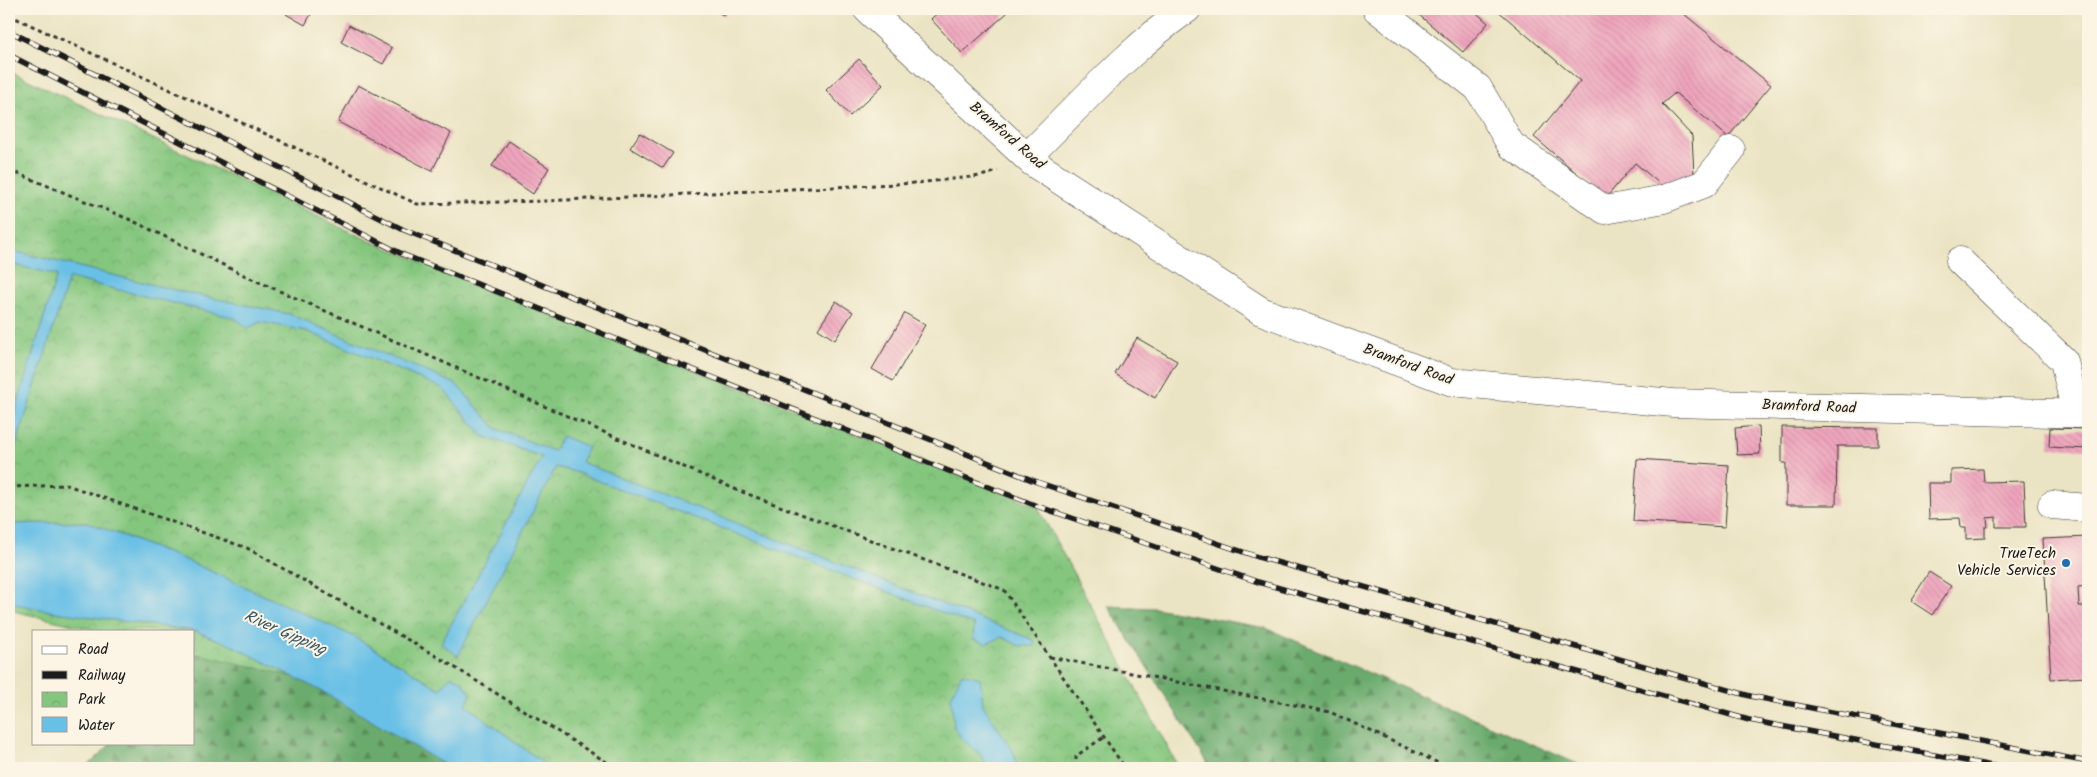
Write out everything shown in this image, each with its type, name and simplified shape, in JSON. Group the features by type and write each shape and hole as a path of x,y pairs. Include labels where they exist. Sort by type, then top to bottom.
{"main road":[{"name":"Bramford Road","path":"867,9 1030,159 1260,311 1452,382 1673,403 2082,414"},
{"path":"1030,159 1118,67 1169,21 1187,9"},
{"path":"1377,9 1478,88 1511,145 1605,210 1664,199 1704,184 1731,150"},
{"path":"1960,260 2064,362 2082,414"},
{"path":"2052,505 2088,508"}],"path":[{"path":"9,15 417,204 555,200 916,183 981,176 1030,159"},
{"path":"9,170 130,220 252,279 737,490 1004,590 1125,768"},
{"path":"9,487 67,485 247,548 438,658 616,768"},
{"path":"1050,657 1330,712 1449,768"},
{"path":"1076,768 1076,756 1104,738"}],"green space":[{"path":"9,71 370,241 1037,506 1179,768 500,768 389,699 195,653 195,630 95,630 9,610"},
{"path":"1108,606 1155,608 1266,628 1587,768 1211,768"},
{"path":"195,633 228,645 294,676 326,693 450,768 81,768 93,761 110,744 195,744"}],"water":[{"path":"9,250 179,291 289,314 456,384 497,429 554,451 562,436 588,447 581,462 1034,640 1035,646 1020,646 1002,637 986,644 973,639 974,625 575,472 556,467 458,656 441,643 542,457 483,436 442,388 306,331 260,322 248,328 235,318 69,278 9,468 9,431 57,275 9,264"},
{"name":"River Gipping","path":"87,522 186,560 353,636 440,689 451,676 461,680 471,694 466,705 550,768 450,768 325,693 231,645 195,630 55,612 9,603 9,524"},
{"path":"962,673 980,678 983,705 1012,749 1019,768 987,768 981,755 961,738 954,727 951,696"}],"building":[{"path":"289,9 314,9 305,25 286,14"},
{"path":"714,9 729,9 724,16"},
{"path":"942,9 1003,9 1007,13 962,53 931,19"},
{"path":"1412,9 1472,9 1488,23 1463,52"},
{"path":"1496,9 1678,9 1771,85 1728,137 1675,93 1662,104 1692,136 1694,175 1666,189 1635,163 1606,198 1534,137 1580,81"},
{"path":"349,25 392,48 383,64 341,42"},
{"path":"859,59 883,85 850,116 826,90"},
{"path":"358,85 451,133 432,171 338,122"},
{"path":"640,133 673,153 663,168 630,148"},
{"path":"509,141 549,168 533,194 492,166"},
{"path":"836,301 853,312 835,340 818,329"},
{"path":"905,313 925,325 893,381 872,369"},
{"path":"1137,338 1177,361 1155,398 1115,374"},
{"path":"1759,426 1760,454 1737,455 1735,428"},
{"path":"1782,427 1878,428 1878,446 1837,446 1836,505 1786,505 1786,463 1782,463"},
{"path":"2050,428 2088,429 2088,449 2049,447"},
{"path":"1637,459 1729,465 1725,527 1633,521"},
{"path":"1983,469 1984,482 2024,481 2026,527 1996,527 1996,517 1987,518 1988,527 1985,527 1985,538 1966,539 1966,528 1961,528 1960,518 1929,519 1928,483 1951,483 1951,470"},
{"path":"2088,537 2088,586 2078,587 2079,606 2088,606 2088,677 2051,679 2043,539"},
{"path":"1929,572 1951,586 1932,615 1911,601"}],"railway":[{"path":"9,31 404,230 1037,482 1258,557 1750,696 2088,762"},
{"path":"9,55 404,255 1037,506 1258,582 1749,720 2003,768"}],"place":[{"name":"TrueTech Vehicle Services","path":"2066,563"}]}
